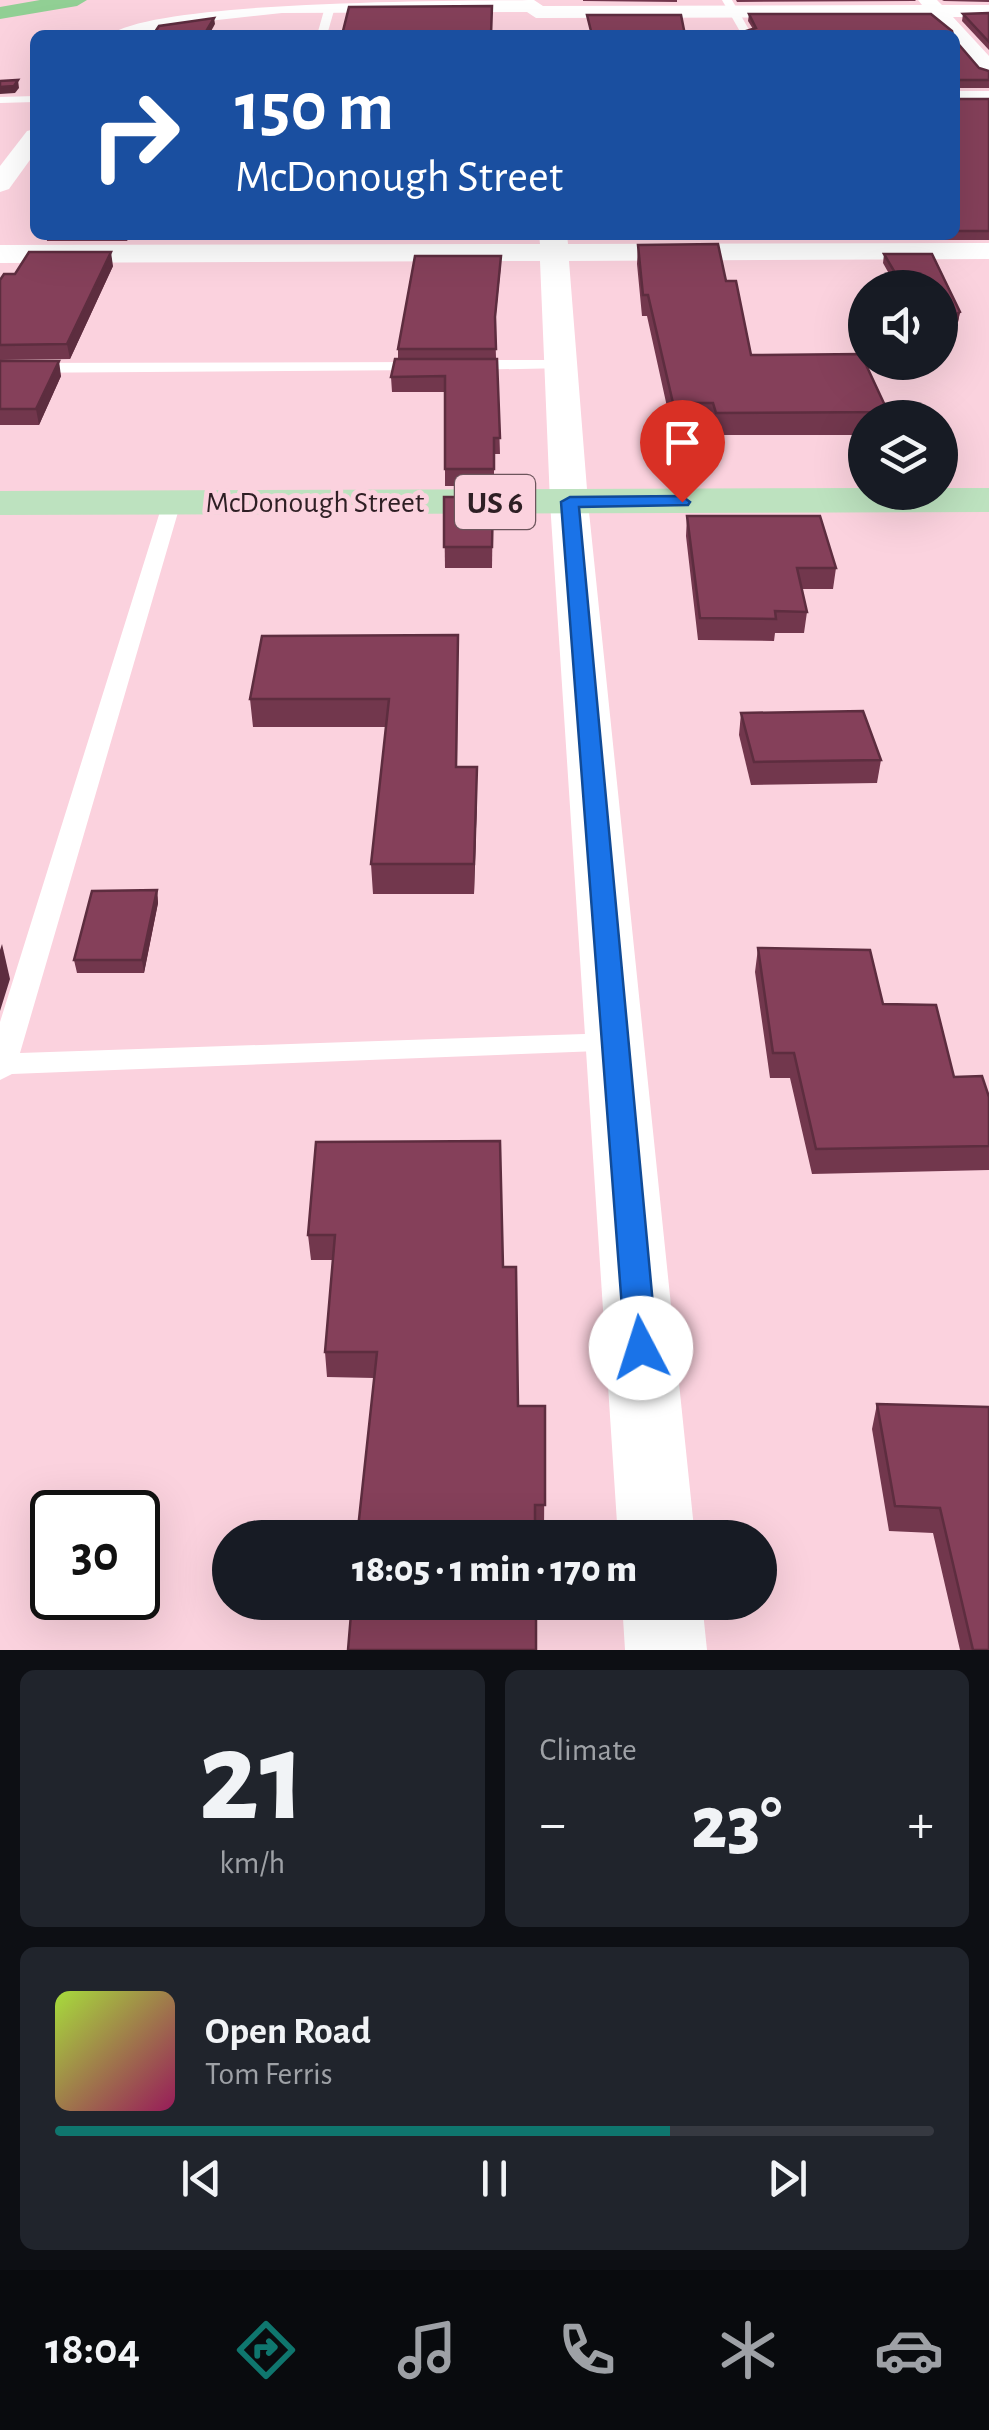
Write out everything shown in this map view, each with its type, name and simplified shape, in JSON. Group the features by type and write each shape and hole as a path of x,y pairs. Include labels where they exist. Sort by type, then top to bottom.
{"highway":[{"path":"0,14 77,0"}],"main road":[{"name":"McDonough Street","path":"0,503 986,506"}],"street":[{"path":"932,6 954,30"},
{"path":"138,30 183,17 282,7 932,6 989,11"},
{"path":"960,37 989,69"},
{"path":"960,98 989,98"},
{"path":"2,179 30,143"},
{"path":"0,254 261,244 861,243 989,251"},
{"path":"554,244 570,502 655,1520"},
{"path":"664,1620 666,1650"}],"lane":[{"path":"323,30 330,6"},
{"path":"730,6 743,30"},
{"path":"0,100 30,100"},
{"path":"0,368 562,365"},
{"path":"172,502 1,1067 615,1044"}],"building":[{"path":"492,6 491,30 343,30 349,7"},
{"path":"989,13 989,42 963,14"},
{"path":"749,14 931,14 951,30 749,30 756,28"},
{"path":"587,15 681,15 684,30 591,30"},
{"path":"214,18 207,30 156,30 159,26"},
{"path":"960,46 979,68 989,71 989,80 960,80"},
{"path":"18,80 14,86 0,87 0,81"},
{"path":"960,99 989,99 989,231 960,231"},
{"path":"718,244 726,281 736,281 751,355 848,354 848,380 873,380 882,400 848,400 848,412 716,413 713,403 673,403 648,295 643,295 638,245"},
{"path":"29,252 111,252 67,344 0,345 0,280 4,274 15,274"},
{"path":"884,254 932,254 940,270 893,270"},
{"path":"415,256 501,256 496,349 398,349"},
{"path":"395,359 497,359 500,438 494,438 494,469 445,469 445,376 391,377"},
{"path":"0,361 59,361 36,409 0,409"},
{"path":"444,497 493,497 492,547 444,547"},
{"path":"687,516 820,516 836,568 797,568 807,612 775,611 776,619 700,618"},
{"path":"458,635 456,767 477,767 474,864 371,864 389,699 250,699 262,636"},
{"path":"863,711 881,760 754,762 741,713"},
{"path":"157,890 142,960 74,960 92,891"},
{"path":"758,948 870,950 883,1004 936,1005 954,1077 982,1076 989,1097 989,1146 816,1149 794,1053 773,1053"},
{"path":"500,1141 503,1267 516,1267 518,1406 545,1406 545,1505 535,1505 535,1520 359,1520 377,1352 325,1352 335,1235 308,1235 316,1142"},
{"path":"877,1404 989,1407 989,1650 973,1650 940,1508 895,1506"},
{"path":"350,1620 536,1620 536,1650 348,1650"}],"route":[{"path":"641,1348 570,502 682,502"}]}
